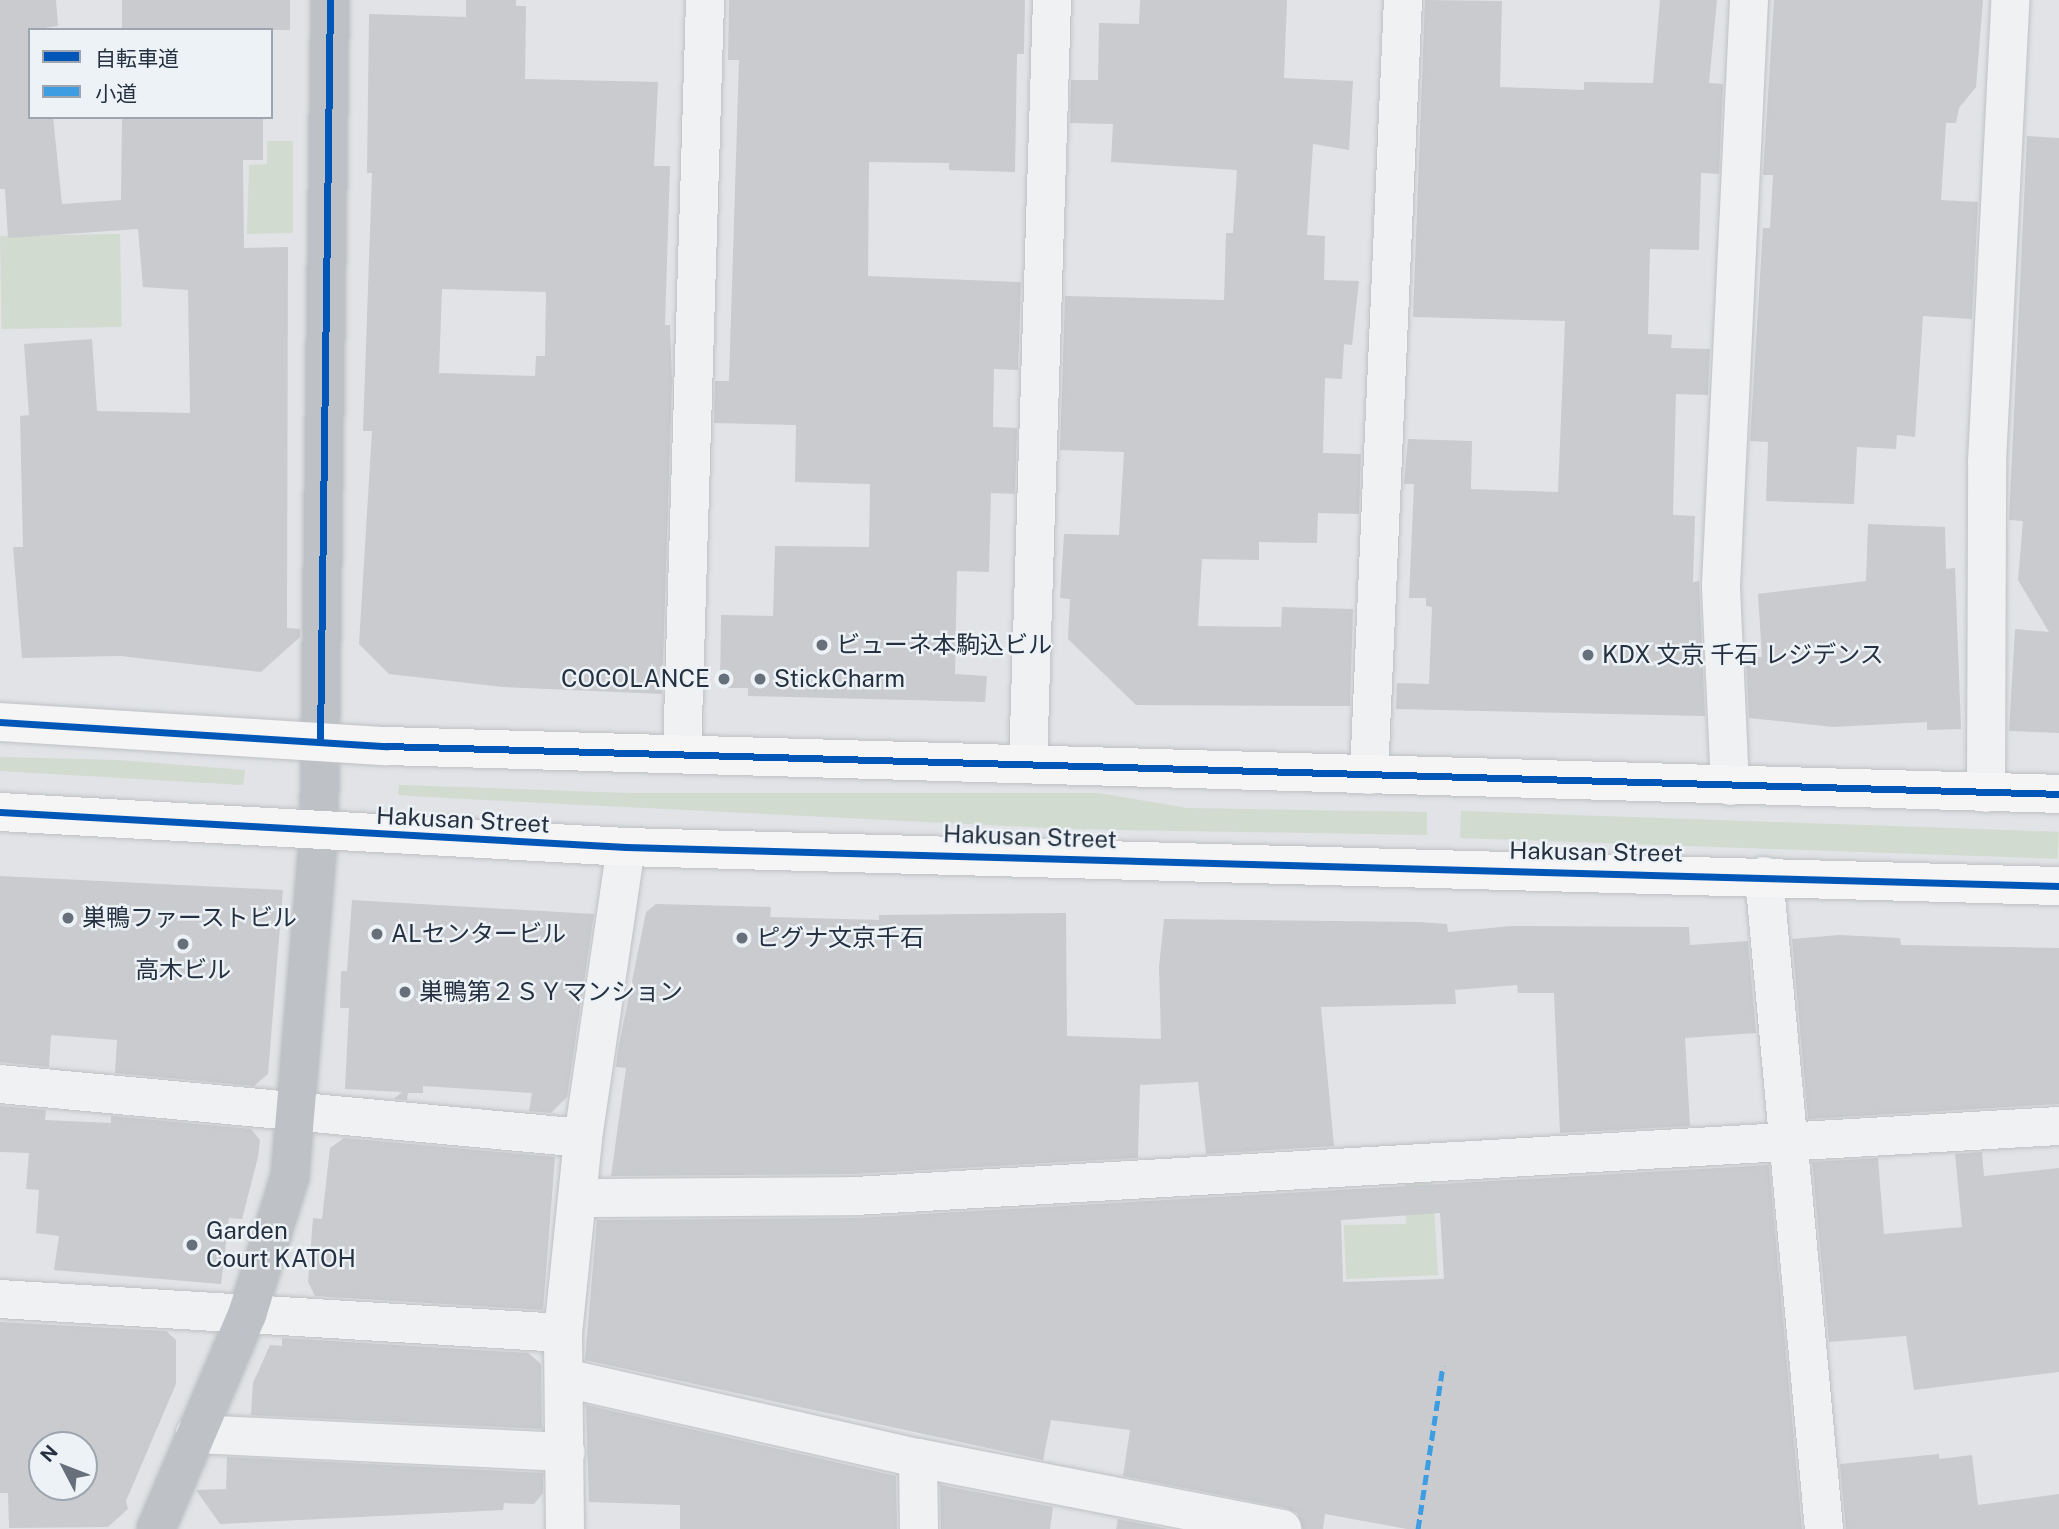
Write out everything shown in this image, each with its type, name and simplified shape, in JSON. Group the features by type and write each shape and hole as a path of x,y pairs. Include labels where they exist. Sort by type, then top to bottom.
{"highway":[{"path":"0,722 320,742 2059,794"},
{"name":"Hakusan Street","path":"0,812 319,832 626,847 2059,886"}],"street":[{"path":"156,1529 247,1315 290,1176 319,832 330,0"},
{"path":"682,754 705,0"},
{"path":"1028,765 1052,0"},
{"path":"1369,775 1403,0"},
{"path":"1730,786 1732,732 1721,585 1749,0"},
{"path":"1986,793 1987,462 2010,0"},
{"path":"565,1529 563,1333 583,1138 626,847"},
{"path":"1763,876 1784,1139 1824,1529"},
{"path":"0,1084 583,1138"},
{"path":"578,1198 855,1196 1784,1139 2059,1126"},
{"path":"0,1299 563,1333"},
{"path":"565,1378 918,1458 1279,1528"},
{"path":"195,1434 566,1451"},
{"path":"918,1458 919,1529"}],"shaded area":[{"path":"267,141 293,141 293,233 247,234 249,165 267,164"},
{"path":"120,234 122,327 2,329 0,236"},
{"path":"0,757 118,760 245,770 243,785 0,771"},
{"path":"399,785 629,793 1098,793 1187,808 1427,812 1427,835 1070,829 398,795"},
{"path":"1461,811 2059,832 2058,859 1460,838"},
{"path":"1432,1172 1438,1275 1346,1279 1344,1225 1406,1224 1405,1175"}],"building":[{"path":"0,0 56,0 58,26 28,28 28,119 53,119 62,204 121,200 122,119 263,119 263,160 243,160 244,248 288,247 287,628 300,629 300,637 261,672 120,656 22,658 13,547 23,547 20,416 29,415 24,344 92,339 97,411 190,413 188,290 143,287 138,229 8,238 5,189 0,189"},
{"path":"122,0 290,0 290,30 122,28"},
{"path":"466,0 516,0 516,6 526,6 525,79 658,82 654,166 670,166 665,325 670,325 672,381 662,694 503,687 389,674 359,644 372,431 363,431 372,173 367,173 369,14 466,17","holes":["442,289 546,292 545,356 536,356 535,376 439,373"]},
{"path":"729,0 1025,0 1024,54 1017,54 1015,172 949,170 949,163 869,162 868,276 1021,282 1018,370 994,369 993,427 1017,428 1015,494 991,493 989,572 957,571 955,674 987,676 985,702 748,696 748,688 720,688 721,615 773,616 775,546 869,547 870,484 795,482 796,425 714,423 715,381 729,381 739,60 728,60"},
{"path":"1140,0 1287,0 1284,78 1353,81 1349,150 1313,144 1307,235 1325,236 1324,280 1359,281 1352,345 1344,344 1342,379 1325,378 1323,453 1361,454 1359,514 1318,513 1317,543 1259,542 1259,560 1202,559 1198,626 1281,627 1282,607 1353,609 1350,706 1136,705 1068,639 1070,599 1060,598 1064,534 1119,535 1124,452 1060,450 1065,296 1224,300 1226,233 1233,233 1237,170 1111,162 1113,124 1070,123 1071,80 1098,80 1099,23 1139,24"},
{"path":"1425,0 1502,1 1500,87 1584,90 1584,82 1653,83 1660,0 1717,0 1709,83 1723,84 1719,174 1701,173 1699,250 1650,249 1648,334 1672,335 1671,348 1710,349 1708,395 1676,394 1673,515 1695,516 1693,582 1699,581 1705,716 1396,709 1397,683 1429,684 1432,607 1426,606 1426,598 1409,598 1414,484 1404,484 1408,439 1472,441 1471,489 1558,492 1565,321 1413,317"},
{"path":"1774,0 1983,0 1976,87 1959,108 1956,123 1946,123 1941,200 1978,202 1972,319 1923,316 1915,437 1897,435 1896,449 1857,447 1854,504 1766,501 1768,442 1750,441 1763,228 1770,228 1773,175 1763,175"},
{"path":"2027,136 2059,138 2059,733 2009,731 2015,629 2049,632 2018,580 2023,521 2009,520"},
{"path":"1868,524 1945,527 1946,569 1955,568 1961,729 1927,730 1927,722 1833,727 1749,718 1746,658 1762,657 1758,594 1866,581"},
{"path":"0,876 283,890 268,1074 254,1086 115,1073 117,1040 51,1035 49,1067 0,1062"},
{"path":"352,900 594,914 567,1097 551,1113 529,1111 532,1093 423,1086 423,1093 408,1093 407,1100 394,1099 402,1092 345,1089 349,1008 340,1008 341,971 347,971"},
{"path":"656,904 771,907 770,917 879,920 879,915 1066,913 1067,1036 1161,1039 1159,967 1164,919 1420,922 1447,924 1448,932 1511,926 1689,927 1690,945 1748,941 1756,1033 1685,1038 1690,1126 1560,1133 1554,993 1518,993 1517,985 1455,990 1456,1004 1321,1007 1334,1146 1206,1154 1198,1082 1140,1085 1138,1158 854,1174 611,1176 626,1068 616,1067 618,1050 646,912"},
{"path":"1839,935 1900,938 1901,945 2059,948 2059,1104 1808,1119 1792,939"},
{"path":"0,1106 46,1110 45,1120 111,1123 111,1116 251,1129 260,1140 258,1157 242,1219 229,1218 221,1284 54,1270 59,1236 36,1233 39,1190 26,1189 29,1153 0,1152"},
{"path":"344,1138 555,1157 543,1310 315,1296 308,1282 313,1218 322,1219 330,1148"},
{"path":"1982,1152 1984,1176 2059,1168 2059,1372 1914,1390 1906,1336 1829,1342 1812,1162 1878,1158 1884,1234 1962,1227 1955,1154"},
{"path":"1769,1165 1802,1529 1407,1529 1325,1514 1323,1529 1303,1529 1297,1513 1286,1508 1123,1476 1130,1430 1051,1420 1043,1460 585,1360 597,1220 856,1218","holes":["1440,1213 1444,1279 1343,1282 1341,1220"]},
{"path":"0,1322 166,1331 176,1340 176,1384 126,1501 128,1509 108,1527 9,1528 8,1493 0,1493"},
{"path":"282,1338 528,1353 541,1364 542,1429 251,1415 253,1383 270,1345 282,1346"},
{"path":"586,1405 896,1476 897,1529 680,1529 680,1505 589,1502"},
{"path":"1939,1454 1939,1459 1972,1455 1978,1505 2059,1494 2059,1529 1846,1529 1840,1464"},
{"path":"227,1457 543,1473 543,1493 534,1504 504,1503 503,1510 220,1524 196,1490 226,1489"},
{"path":"940,1485 1053,1507 1050,1529 941,1529"},
{"path":"1118,1519 1168,1529 1116,1529"}],"marked path":[{"path":"1418,1529 1443,1366"}],"cycle path":[{"path":"320,742 330,0"},
{"path":"0,722 386,746 2059,794"},
{"path":"0,812 626,847 2059,886"}],"place":[{"name":"ビューネ本駒込ビル","path":"822,645"},
{"name":"KDX 文京 千石 レジデンス","path":"1588,655"},
{"name":"COCOLANCE","path":"724,679"},
{"name":"StickCharm","path":"760,679"},
{"name":"巣鴨ファーストビル","path":"68,918"},
{"name":"ALセンタービル","path":"377,934"},
{"name":"ピグナ文京千石","path":"742,938"},
{"name":"高木ビル","path":"183,944"},
{"name":"巣鴨第２ＳＹマンション","path":"405,992"},
{"name":"Garden Court KATOH","path":"192,1245"}]}
